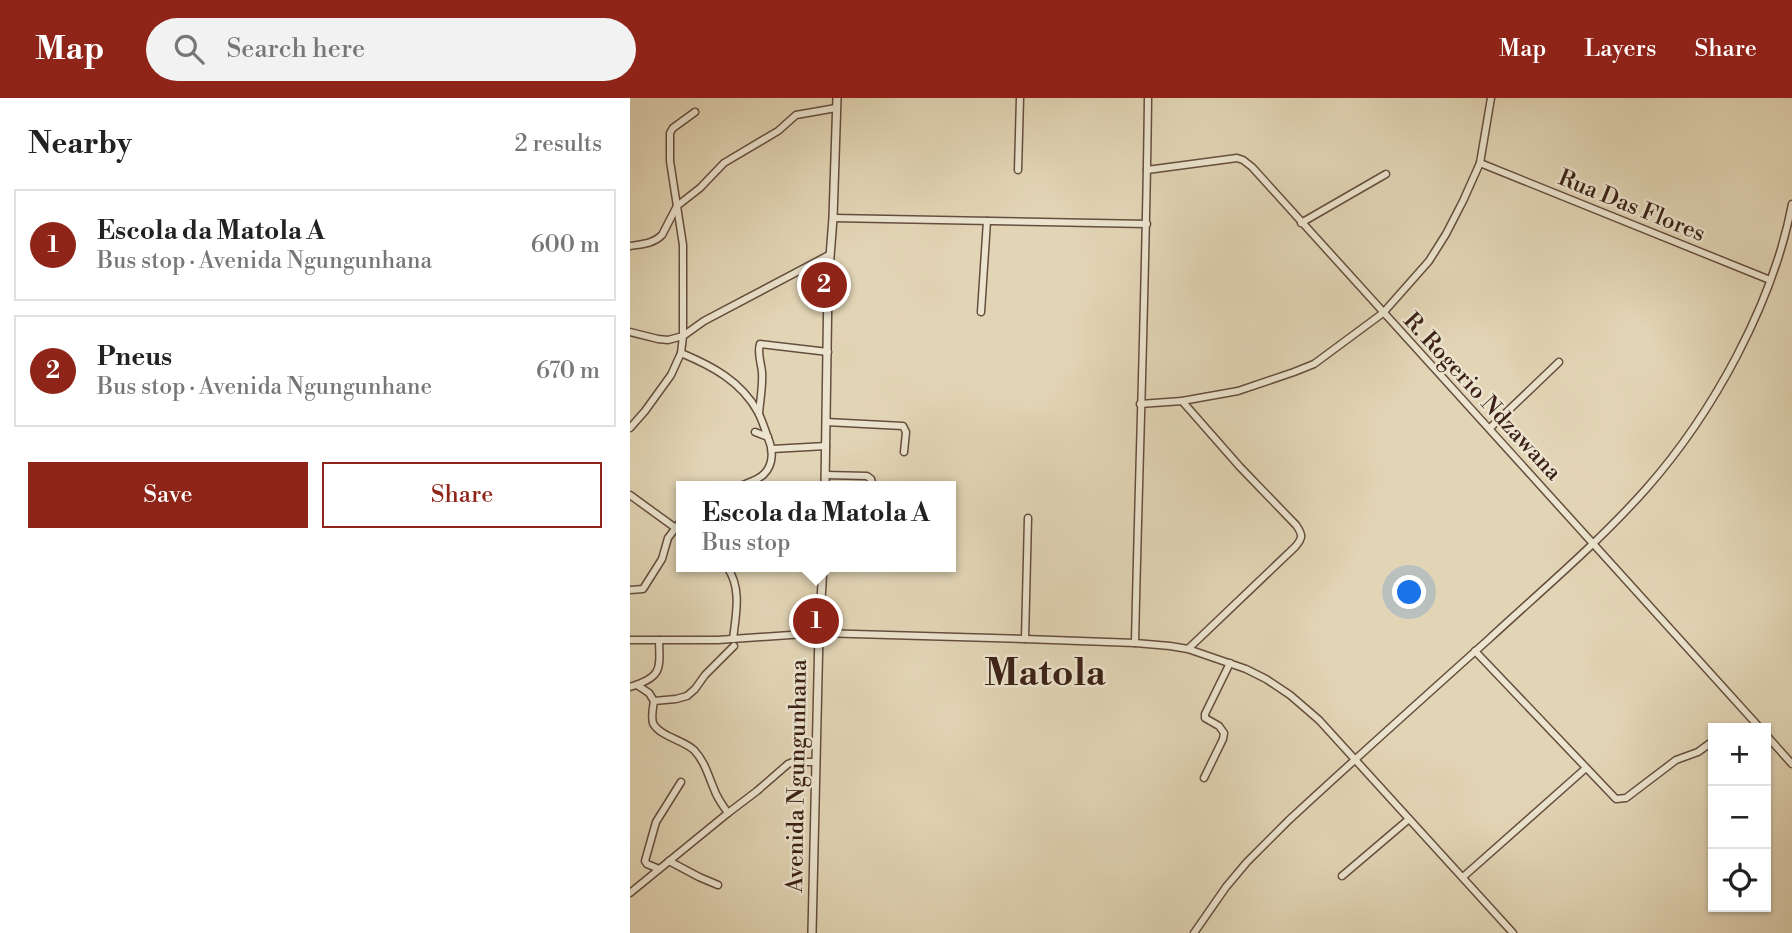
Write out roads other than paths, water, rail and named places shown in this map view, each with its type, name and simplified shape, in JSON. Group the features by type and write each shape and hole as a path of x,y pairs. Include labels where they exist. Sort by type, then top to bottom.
{"street":[{"path":"825,481 828,283 837,98"},
{"path":"1018,170 1020,98"},
{"path":"1135,643 1148,98"},
{"path":"1140,404 1182,401 1238,391 1294,373 1331,352 1383,313 1429,261 1452,223 1480,163 1491,98"},
{"path":"630,246 659,239 677,206 700,188 724,163 778,131 796,115 836,108"},
{"path":"630,428 671,375 681,353 684,336 682,245 670,161 670,133 695,112"},
{"name":"R. Rogerio Ndzawana","path":"1147,170 1237,158 1252,167 1755,723"},
{"name":"Rua Das Flores","path":"1480,163 1770,280"},
{"path":"1301,223 1386,174"},
{"path":"1194,933 1247,862 1289,820 1594,544 1669,462 1735,359 1750,328 1770,280 1792,204"},
{"path":"833,218 1147,224"},
{"path":"981,312 986,221"},
{"path":"630,332 668,340 684,336 704,321 829,255"},
{"path":"758,414 762,381 758,348 760,344 828,352"},
{"path":"681,353 723,374 751,401 772,449 771,461 764,474 750,481"},
{"path":"1490,428 1559,362"},
{"path":"1182,401 1296,525 1302,536 1295,547 1188,649"},
{"path":"825,422 903,426 906,432 904,452"},
{"path":"755,432 768,437"},
{"path":"772,449 826,446"},
{"path":"825,475 867,476 872,481"},
{"path":"630,495 676,529"},
{"path":"1026,639 1028,518"},
{"path":"630,590 643,589 662,559 666,541 676,532"},
{"path":"654,701 687,696 734,642 737,598 736,585 730,572"},
{"name":"Avenida Ngungunhana","path":"812,933 823,572"},
{"path":"630,640 734,642 819,633 1135,643 1188,649 1266,679 1320,720 1513,933"},
{"path":"634,686 651,679 657,672 660,666 659,640"},
{"path":"1475,651 1616,799 1626,798 1676,760 1698,752 1708,745"},
{"path":"1204,778 1224,733 1219,726 1205,718 1205,714 1230,663"},
{"path":"634,686 649,694 654,701 653,723 659,730 686,743 695,751 728,813"},
{"path":"1771,741 1792,764"},
{"path":"630,893 788,764 816,762"},
{"path":"1463,877 1586,768"},
{"path":"659,869 647,864 645,860 656,822 681,782"},
{"path":"1342,876 1409,819"},
{"path":"669,861 718,885"}],"place":[{"name":"Pneus","path":"824,285"},
{"name":"Escola da Matola A","path":"816,621"}],"district":[{"name":"Matola","path":"1045,672"}]}
